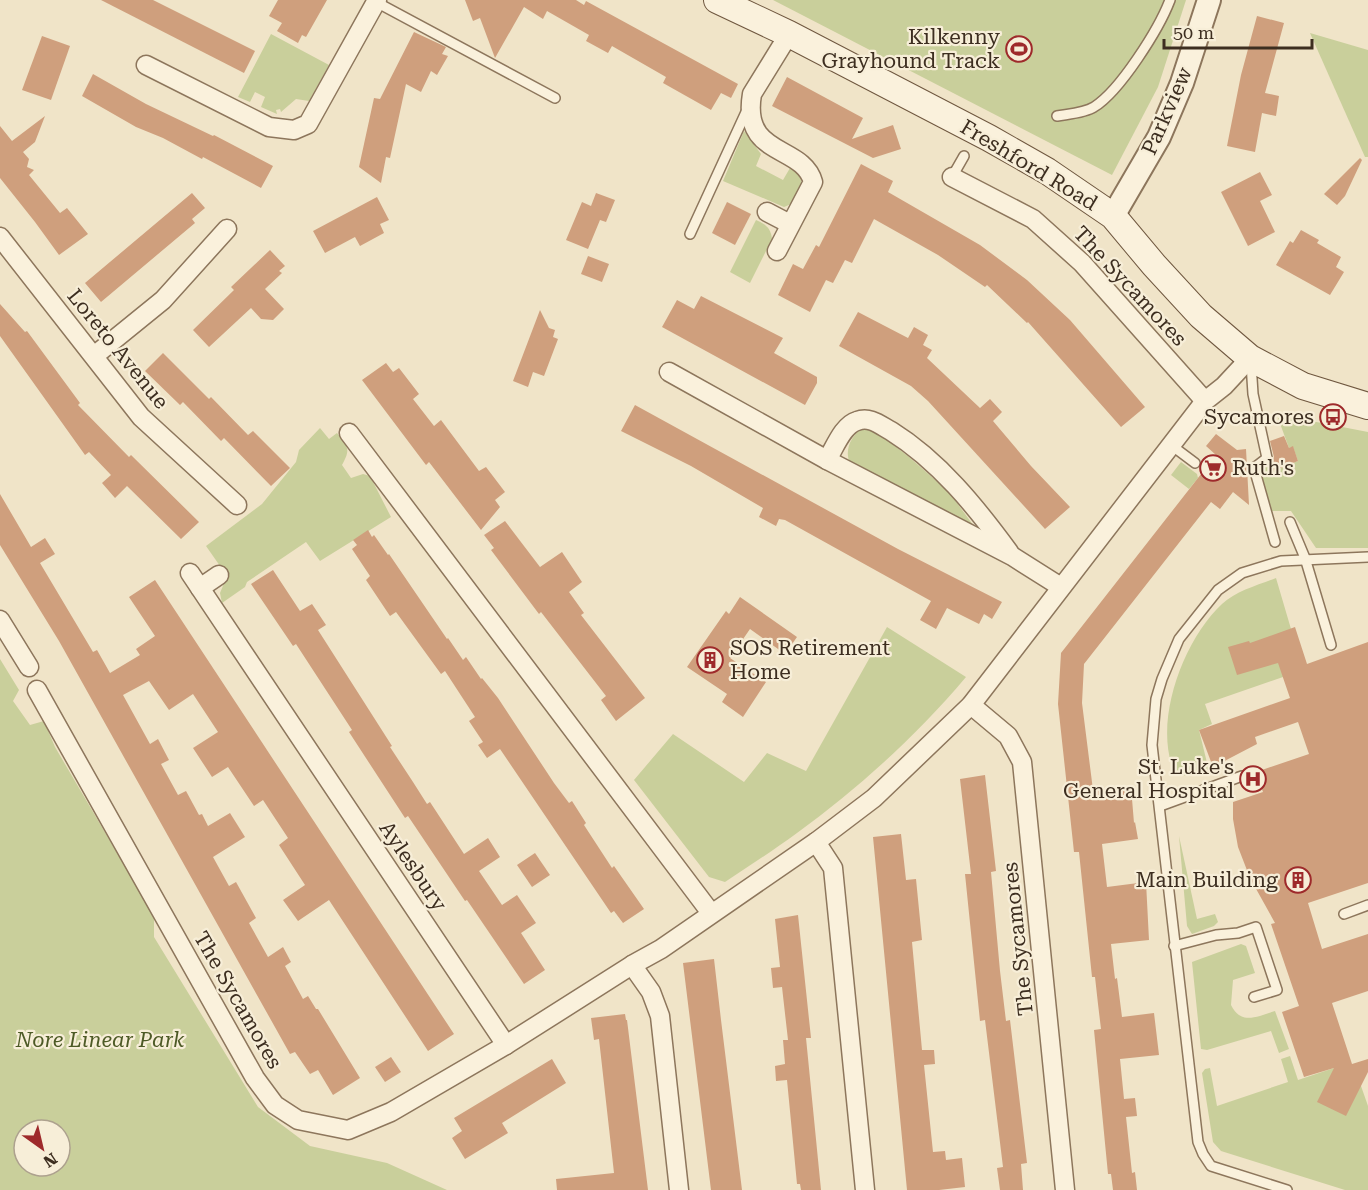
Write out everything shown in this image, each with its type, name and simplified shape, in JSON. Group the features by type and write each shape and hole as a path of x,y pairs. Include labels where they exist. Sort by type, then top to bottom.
{"main road":[{"name":"Freshford Road","path":"722,1 988,138 1047,171 1113,216 1201,316 1250,358 1303,386 1368,406"}],"street":[{"name":"Parkview","path":"1113,216 1159,137 1182,83 1209,0"},
{"path":"146,65 269,127 294,130 308,124 377,1"},
{"path":"777,251 813,182 811,173 802,164 768,145 756,132 750,105 752,94 789,34"},
{"name":"The Sycamores","path":"952,177 1033,219 1083,263 1205,401"},
{"path":"767,212 790,224"},
{"path":"94,356 163,300 227,229"},
{"name":"Loreto Avenue","path":"0,237 141,417 237,505"},
{"path":"506,1045 661,949 816,842 874,798 971,705 1205,401 1224,386 1250,358"},
{"path":"669,372 827,460 1012,556 1061,587"},
{"path":"827,460 850,424 860,419 873,420 909,442 945,475 985,520 1012,556"},
{"path":"349,433 360,462 711,913"},
{"name":"Aylesbury","path":"219,575 195,580 506,1045"},
{"path":"0,620 29,668"},
{"name":"The Sycamores","path":"37,690 255,1078 275,1105 298,1120 348,1130 391,1112 506,1045"},
{"name":"The Sycamores","path":"971,705 1008,736 1023,762 1065,1190"},
{"path":"816,842 833,868 866,1190"},
{"path":"632,965 651,992 660,1016 679,1190"}],"lane":[{"path":"1057,116 1092,109 1117,88 1140,54 1170,0"},
{"path":"377,1 555,98"},
{"path":"690,234 750,105"},
{"path":"952,177 964,156"},
{"path":"1250,358 1253,394 1267,458 1254,468 1275,542"},
{"path":"1171,445 1196,463"},
{"path":"1290,522 1305,558 1331,645"},
{"path":"1287,1190 1211,1166 1198,1142 1152,745 1156,699 1179,639 1218,590 1242,573 1281,561 1368,556"},
{"path":"1160,806 1242,776"},
{"path":"1344,914 1368,905"},
{"path":"1174,946 1256,927 1277,990 1254,997"}],"green space":[{"name":"Kilkenny Grayhound Track","path":"773,0 1186,0 1158,87 1112,175"},
{"path":"1310,33 1368,50 1368,157 1365,157"},
{"path":"271,34 329,65 309,101 296,99 281,112 280,109 276,110 277,114 261,107 265,97 255,92 250,102 238,97"},
{"path":"744,131 761,154 756,166 783,180 790,168 800,177 801,189 796,200 784,207 723,181"},
{"path":"756,220 767,227 772,239 750,283 730,272"},
{"path":"1278,418 1301,419 1368,432 1368,548 1316,548 1291,511 1271,511 1260,473 1269,460 1273,471 1298,461 1293,447 1289,448"},
{"path":"863,427 872,428 949,492 976,529 850,463 848,448 855,435"},
{"path":"320,428 329,439 337,433 347,448 347,455 342,465 351,478 363,474 370,476 391,517 320,561 306,542 247,582 245,587 222,603 220,593 227,576 206,546 262,504 296,462 299,450"},
{"path":"1181,462 1197,474 1198,478 1189,489 1171,475"},
{"path":"1276,578 1291,629 1283,677 1205,704 1212,724 1199,730 1209,771 1187,776 1175,773 1169,753 1167,731 1169,707 1184,660 1195,639 1222,604 1234,595"},
{"path":"887,627 966,677 907,740 820,816 725,882 709,877 634,780 673,734 744,782 767,753 806,771"},
{"name":"Nore Linear Park","path":"0,659 19,690 13,701 30,725 44,721 55,747 154,916 154,937 258,1107 310,1146 387,1163 447,1190 0,1190"},
{"path":"1179,836 1197,919 1215,914 1218,922 1214,926 1192,934 1187,926"},
{"path":"1241,944 1246,946 1255,973 1233,980 1231,1005 1240,1016 1250,1018 1275,1011 1289,1049 1279,1053 1271,1031 1207,1050 1201,1049 1192,962"},
{"path":"1290,1056 1298,1080 1334,1068 1361,1086 1368,1106 1368,1190 1345,1190 1221,1151 1213,1142 1202,1073 1205,1069 1210,1068 1217,1106 1288,1082 1281,1059"}],"building":[{"path":"101,0 153,0 255,51 244,73"},
{"path":"278,0 327,0 306,37 302,35 298,43 277,31 282,23 269,16"},
{"path":"465,0 576,0 584,5 586,1 738,84 731,98 721,93 711,110 663,83 666,77 612,46 608,53 586,41 589,35 547,11 543,19 524,7 495,58 480,18 473,21"},
{"path":"1257,16 1284,23 1265,93 1279,96 1276,116 1262,113 1255,152 1227,146 1241,75"},
{"path":"414,32 446,47 442,54 448,56 437,75 431,71 421,92 406,84 390,158 386,157 381,183 359,167 374,98 380,99"},
{"path":"42,36 70,46 51,100 22,90"},
{"path":"93,74 146,104 214,135 273,166 261,188 203,157 202,159 163,138 136,127 82,96"},
{"path":"787,77 863,118 852,139 893,125 901,149 873,158 772,106"},
{"path":"45,116 35,142 23,152 29,159 27,167 34,170 29,175 60,213 67,208 88,234 59,255 0,178 0,126 12,141"},
{"path":"1360,158 1362,160 1345,196 1337,205 1324,194"},
{"path":"861,164 893,181 888,192 980,245 1027,280 1070,320 1145,407 1121,427 1028,322 987,285 985,287 938,255 874,219 852,263 845,260 833,283 826,280 810,312 778,295 793,264 803,269 816,245 819,247"},
{"path":"1260,172 1272,195 1260,201 1275,232 1248,246 1221,192"},
{"path":"192,193 205,208 192,219 195,223 101,302 85,283"},
{"path":"596,193 615,200 606,222 600,220 588,249 566,240 582,202 591,206"},
{"path":"377,197 389,220 380,224 384,233 360,246 355,237 325,253 313,231"},
{"path":"727,202 751,214 735,245 712,233"},
{"path":"1301,230 1319,240 1317,243 1341,257 1336,267 1344,272 1330,295 1276,265 1290,241 1293,243"},
{"path":"270,250 285,266 279,271 282,273 265,289 284,309 273,320 261,319 251,308 209,347 193,330 234,290 231,287"},
{"path":"588,256 609,264 602,282 581,274"},
{"path":"701,296 783,338 774,353 817,377 817,383 805,405 662,327 677,300 694,309"},
{"path":"0,304 25,332 27,331 80,403 78,405 129,457 131,455 199,522 181,539 127,486 115,498 102,483 111,475 89,452 85,455 0,336"},
{"path":"540,310 549,328 555,330 553,337 558,339 544,376 533,372 528,387 513,381"},
{"path":"858,312 908,338 914,327 928,335 923,345 932,350 927,358 980,408 990,399 1002,412 993,421 1070,507 1045,529 928,401 911,386 839,346"},
{"path":"163,353 248,435 253,431 290,468 271,486 224,438 221,441 183,402 180,405 145,371"},
{"path":"386,363 393,372 399,368 419,394 413,399 434,426 441,420 479,471 486,467 505,492 495,500 500,507 481,530 429,462 426,465 362,380"},
{"path":"635,405 898,549 1002,602 992,619 984,614 979,624 947,608 936,629 920,620 931,601 785,520 779,519 776,526 759,517 763,508 691,466 621,431"},
{"path":"1216,434 1237,450 1246,449 1249,505 1233,492 1220,509 1211,502 1084,664 1082,703 1093,790 1131,787 1134,823 1138,839 1102,844 1107,887 1146,882 1149,940 1111,944 1122,1017 1154,1013 1159,1055 1120,1059 1124,1099 1135,1098 1137,1116 1126,1117 1132,1173 1135,1172 1137,1190 1113,1190 1111,1174 1108,1174 1094,1030 1101,1029 1095,977 1092,977 1079,852 1074,852 1058,704 1061,653 1216,455 1206,446"},
{"path":"1284,436 1289,448 1293,446 1298,461 1273,471 1270,464 1274,457 1270,441"},
{"path":"0,494 31,547 45,538 55,554 40,563 93,652 97,650 110,673 140,655 136,649 155,636 129,597 155,580 454,1034 428,1051 329,900 298,921 283,900 305,885 279,845 288,838 263,800 254,806 228,767 212,777 193,748 218,732 193,694 169,710 149,681 123,695 150,744 158,739 169,760 161,764 178,795 186,791 208,826 230,813 245,837 213,857 229,886 236,882 256,918 249,923 268,957 283,947 291,962 285,966 303,999 308,996 318,1009 360,1078 333,1095 318,1070 310,1074 295,1052 290,1054 59,641 0,545"},
{"path":"505,521 540,567 562,552 582,582 569,592 584,613 581,615 645,698 616,721 601,700 606,696 541,612 539,614 491,550 494,548 484,535"},
{"path":"368,530 389,554 463,660 466,657 498,698 554,783 569,803 572,801 586,823 584,825 612,868 614,866 644,909 623,923 614,911 611,913 500,749 487,758 478,745 483,742 469,721 475,717 445,671 441,674 396,612 390,616 366,580 370,576 352,549 357,545 353,540"},
{"path":"273,570 300,611 312,604 326,625 318,630 427,804 430,802 464,854 488,838 500,857 479,871 502,905 517,895 536,923 521,933 545,970 524,984 408,816 405,818 349,732 352,730 296,644 293,646 251,584"},
{"name":"SOS Retirement Home","path":"740,597 797,637 785,654 750,629 730,658 766,682 743,717 722,702 727,694 687,667 726,611 729,614"},
{"name":"Main Building","path":"1295,627 1307,664 1368,642 1368,883 1308,903 1322,949 1368,934 1368,991 1332,1003 1352,1064 1368,1059 1368,1072 1346,1116 1317,1102 1334,1068 1304,1077 1282,1012 1299,1006 1271,924 1275,923 1250,878 1238,847 1233,819 1233,802 1263,792 1256,772 1309,754 1298,722 1255,737 1257,744 1213,767 1199,730 1290,698 1278,663 1237,675 1228,647 1249,641 1250,643"},
{"path":"985,775 996,871 991,872 1000,971 1006,1021 1010,1020 1027,1163 1021,1164 1023,1190 1000,1190 997,1168 1003,1167 985,1020 980,1021 965,874 971,874 960,779"},
{"path":"901,834 906,880 916,879 922,940 912,942 922,1050 934,1050 935,1064 924,1065 933,1152 945,1151 946,1160 962,1158 965,1187 907,1190 873,837"},
{"path":"535,853 550,875 532,887 517,865"},
{"path":"798,915 811,1038 806,1038 821,1190 801,1190 800,1184 797,1184 787,1080 776,1081 775,1066 785,1064 783,1040 788,1040 782,987 773,988 771,968 780,967 775,919"},
{"path":"714,959 742,1190 711,1190 683,963"},
{"path":"625,1014 648,1190 557,1190 556,1179 614,1173 599,1039 594,1040 591,1018"},
{"path":"391,1057 401,1072 385,1082 375,1067"},
{"path":"552,1059 566,1083 502,1123 508,1133 465,1159 452,1138 462,1131 454,1118"}],"place":[{"name":"Kilkenny Grayhound Track","path":"1019,49"},
{"name":"Sycamores","path":"1333,417"},
{"name":"Ruth's","path":"1213,468"},
{"name":"SOS Retirement Home","path":"710,660"},
{"name":"St. Luke's General Hospital","path":"1253,779"},
{"name":"Main Building","path":"1298,880"}]}
